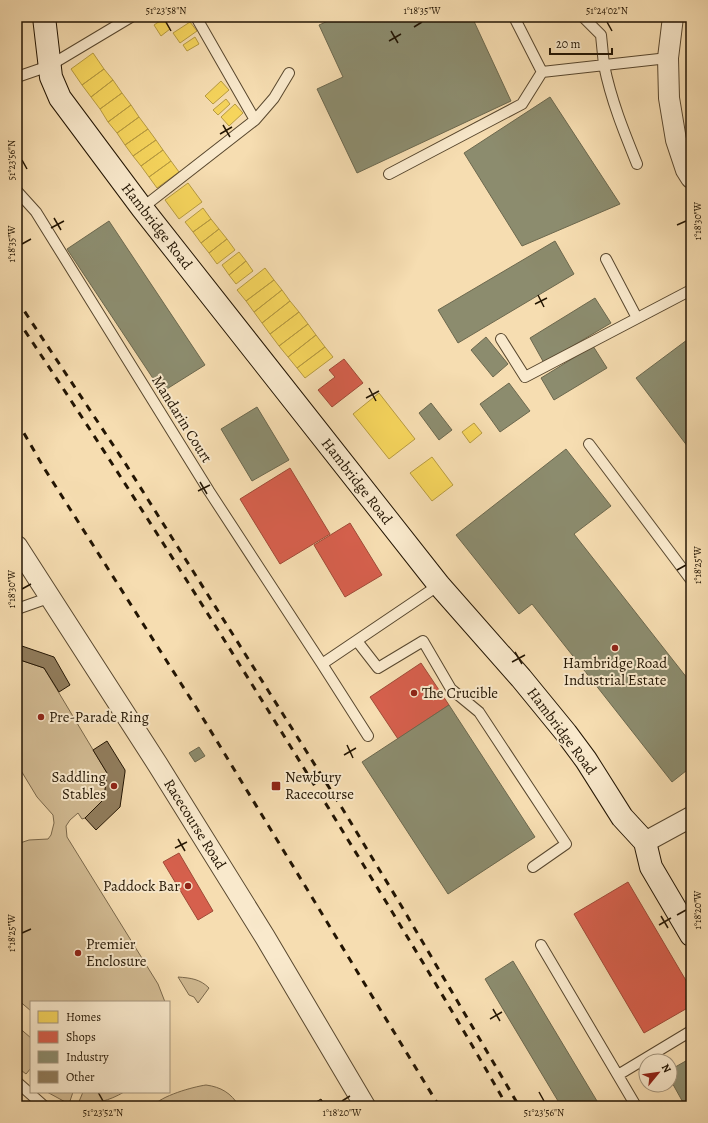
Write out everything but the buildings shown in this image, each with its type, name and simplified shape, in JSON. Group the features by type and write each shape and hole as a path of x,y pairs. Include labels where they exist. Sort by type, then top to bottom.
{"main road":[{"name":"Hambridge Road","path":"44,17 49,66 54,86 60,98 142,208 439,585 548,711 586,760 622,816 645,842 651,867 691,935"}],"street":[{"path":"673,17 668,58 669,98 676,140 686,170 691,178"},
{"name":"Racecourse Road","path":"17,546 162,771 265,937 366,1106"},
{"path":"645,842 691,817"}],"lane":[{"path":"17,77 49,66 131,17"},
{"path":"196,17 255,120"},
{"path":"514,17 542,72"},
{"path":"582,17 601,35 604,64 617,113 637,164"},
{"path":"542,72 668,58"},
{"path":"389,174 522,104 542,72"},
{"path":"142,208 255,120 274,98 289,74"},
{"name":"Mandarin Court","path":"17,191 36,212 209,491 368,736"},
{"path":"606,259 637,318"},
{"path":"501,339 524,377 691,290"},
{"path":"589,444 691,580"},
{"path":"322,664 439,585"},
{"path":"17,609 51,597"},
{"path":"357,641 378,668 422,641 451,689 479,712 566,844 533,867"},
{"path":"541,945 636,1106"},
{"path":"618,1075 691,1031"},
{"path":"17,1082 44,1106"}],"shaded area":[{"name":"Premier Enclosure","path":"20,660 44,668 107,773 104,799 85,818 82,819 78,813 70,820 66,826 67,837 158,984 165,1001 30,1001 30,1010 17,999 17,844 29,840 48,839 51,835 54,823 53,815 37,797 17,764 17,661"},
{"path":"178,977 195,980 209,988 198,1003 194,997 189,995"},
{"path":"17,1026 30,1037 30,1069 26,1074 17,1067"},
{"path":"206,1085 225,1091 239,1106 153,1106 170,1095"},
{"path":"49,1093 73,1093 69,1104"},
{"path":"83,1093 122,1093 113,1098 102,1101 78,1104"}],"railway":[{"path":"17,300 125,463 342,808 519,1106"},
{"path":"17,319 129,490 274,720 410,941 507,1106"},
{"path":"17,421 44,468 201,715 439,1106"}],"place":[{"name":"Hambridge Road Industrial Estate","path":"615,648"},
{"name":"The Crucible","path":"414,693"},
{"name":"Pre-Parade Ring","path":"41,717"},
{"name":"Saddling Stables","path":"114,786"},
{"name":"Newbury Racecourse","path":"276,786"},
{"name":"Paddock Bar","path":"188,886"},
{"name":"Premier Enclosure","path":"78,953"}]}
